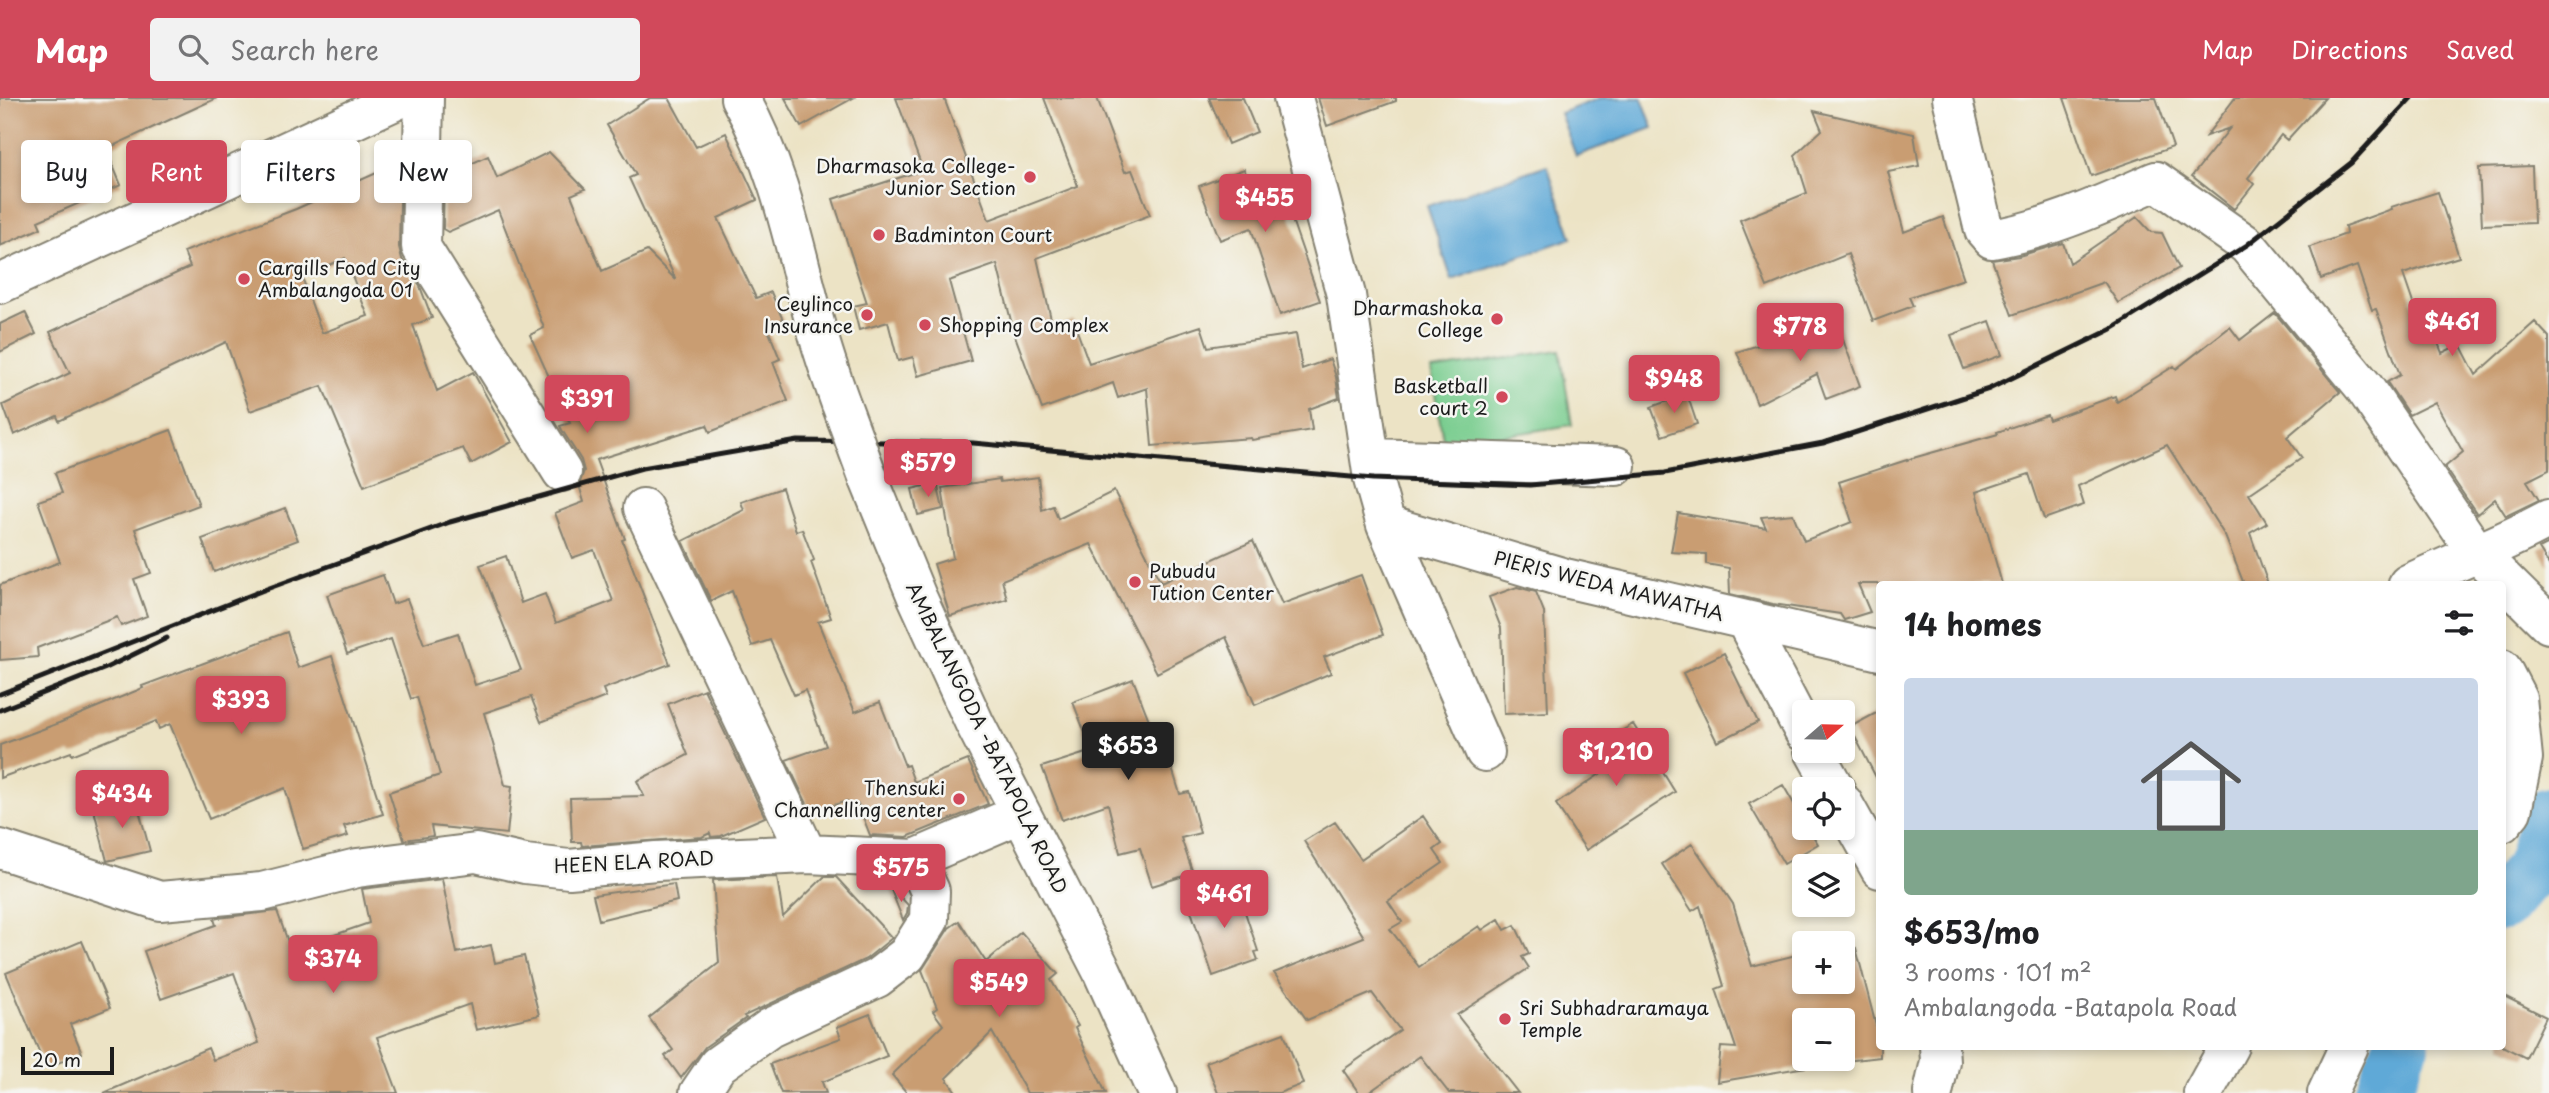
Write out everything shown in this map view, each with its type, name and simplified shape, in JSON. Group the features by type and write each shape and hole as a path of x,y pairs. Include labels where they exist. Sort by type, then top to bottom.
{"main road":[{"path":"0,284 401,98"},
{"path":"424,98 421,247 562,472"},
{"name":"AMBALANGODA -BATAPOLA ROAD","path":"740,98 755,125 783,197 816,328 841,404 917,597 974,722 1102,971 1157,1093"},
{"path":"1293,98 1346,295 1372,468 1386,525 1485,752"},
{"path":"1952,98 1984,230 1992,239 2015,235 2077,216 2157,181 2248,245 2364,387 2495,581"},
{"path":"1372,468 1616,466"},
{"path":"643,508 807,853"},
{"path":"2414,581 2476,552 2511,540 2549,519"},
{"name":"PIERIS WEDA MAWATHA","path":"1386,525 1565,578 1876,650"},
{"path":"2511,606 2549,624"},
{"path":"1745,620 1792,709"},
{"path":"2506,677 2517,698 2523,758 2512,811 2506,818"},
{"name":"HEEN ELA ROAD","path":"0,849 160,901 262,892 358,868 476,853 525,864 569,869 656,861 807,853 915,859 1020,814"},
{"path":"1855,824 1876,862"},
{"path":"699,1093 719,1065 770,1028 877,978 907,955 929,920 930,891 915,859"},
{"path":"1933,1093 1940,1060 1939,1050"},
{"path":"2203,1093 2227,1050"},
{"path":"2327,1093 2347,1050"}],"green space":[{"name":"Basketball court 2","path":"1560,350 1572,425 1444,445 1431,370"}],"water":[{"path":"1600,98 1642,98 1653,128 1576,156 1560,113"},
{"name":"Dharmashoka College","path":"1547,165 1572,238 1452,280 1427,206"}],"building":[{"path":"0,98 217,98 112,146 112,140 21,140 21,203 80,203 38,221 41,228 0,246"},
{"path":"650,98 669,98 696,147 726,133 757,200 718,218 756,298 771,292 783,320 767,327 780,359 773,362 788,401 710,432 707,425 596,460 625,539 622,540 670,664 603,689 606,697 541,722 531,697 484,713 505,785 512,786 507,834 431,826 433,836 404,840 389,792 440,775 417,697 411,699 391,639 347,654 327,595 383,575 393,604 407,599 424,644 458,633 475,685 521,670 480,565 506,556 521,603 545,594 556,623 613,601 594,550 572,558 555,513 584,502 579,485 584,471 581,460 560,426 570,423 530,335 544,328 498,210 448,232 443,229 443,203 472,203 472,163 488,156 497,178 549,152 585,189 571,195 602,271 647,251 676,280 629,178 636,175 607,125"},
{"path":"785,98 853,98 801,127"},
{"path":"896,98 944,98 989,220 1078,186 1044,98 1097,98 1125,172 1132,170 1150,215 1037,258 1053,328 1073,320 1089,363 1201,326 1208,347 1296,334 1302,369 1330,359 1339,398 1309,409 1312,430 1252,440 1152,446 1147,388 1118,398 1113,383 1042,409 1014,333 997,264 949,281 971,361 918,376 913,357 898,361 888,322 859,330 853,306 867,303 833,199 923,170"},
{"path":"1209,98 1243,98 1257,132 1228,144"},
{"path":"1318,98 1396,98 1396,101 1327,126"},
{"path":"2064,98 2156,98 2173,147 2091,176"},
{"path":"2235,98 2325,98 2287,140 2281,135 2248,178 2254,184 2234,209 2192,176 2230,128 2206,136"},
{"path":"1814,111 1914,134 1919,166 1888,172 1904,232 1943,217 1964,279 1909,297 1913,306 1873,321 1848,254 1767,287 1740,220 1807,193 1795,155 1822,130"},
{"path":"112,163 121,185 112,189"},
{"path":"2532,166 2534,223 2482,225 2479,168"},
{"path":"1244,169 1256,198 1293,183 1300,209 1290,214 1320,301 1280,315 1251,228 1220,240 1199,186"},
{"path":"374,174 374,203 400,203 399,247 402,259 419,284 432,318 413,325 437,391 473,372 512,442 471,464 463,448 364,486 322,386 250,411 226,342 59,421 57,416 14,435 3,405 70,373 50,332 190,267 184,252 309,203 360,203 360,180","holes":["345,258 368,316 322,333 302,277"]},
{"path":"2438,192 2459,257 2403,274 2425,338 2435,335 2442,353 2460,344 2476,375 2535,322 2549,337 2549,470 2527,481 2539,500 2506,516 2495,499 2477,514 2445,467 2463,452 2435,402 2409,415 2387,382 2400,375 2376,309 2372,310 2357,266 2321,279 2310,247 2346,234 2345,226"},
{"path":"2137,217 2151,232 2162,233 2179,268 2118,303 2104,282 2012,315 1992,260 2019,256 2063,243 2070,263"},
{"path":"25,312 36,334 0,352 0,324"},
{"path":"2275,313 2340,392 2287,437 2302,458 2249,494 2267,523 2250,533 2267,581 2243,581 2225,536 2167,445 2078,486 2084,505 2044,519 2029,474 1976,492 2001,581 1876,581 1876,584 1858,584 1870,612 1844,620 1840,614 1773,604 1730,594 1729,568 1706,564 1706,554 1671,552 1678,513 1766,528 1761,517 1793,514 1804,541 1852,522 1839,482 1998,434 1997,432 2047,415 2049,420 2115,396 2117,402 2174,366 2176,369 2230,327 2240,340"},
{"path":"1835,318 1860,386 1826,399 1817,374 1757,404 1737,352 1777,339 1778,341"},
{"path":"1990,321 2002,355 1964,369 1951,335"},
{"path":"1687,394 1697,424 1662,436 1651,407"},
{"path":"171,430 199,505 135,529 151,573 134,579 147,616 121,626 117,617 37,648 38,657 0,660 0,585 60,562 38,501 62,493 55,473"},
{"path":"1038,477 1042,510 1053,506 1058,519 1114,491 1161,583 1253,541 1282,604 1361,575 1383,635 1324,657 1331,673 1255,705 1226,637 1157,673 1091,544 1002,580 1007,599 950,616 934,564 953,558 942,488 999,479 1000,482"},
{"path":"937,483 943,509 918,515 912,489"},
{"path":"782,488 796,531 802,529 814,560 811,562 831,618 818,622 855,712 880,702 914,782 968,760 988,804 907,837 870,835 858,804 849,808 847,801 811,812 786,760 826,746 805,690 794,695 770,640 752,646 732,591 711,601 683,541 744,510 741,502"},
{"path":"285,508 298,540 214,572 202,539"},
{"path":"2549,544 2549,565 2539,549"},
{"path":"1517,587 1536,592 1544,612 1548,712 1504,714 1501,628 1489,597"},
{"path":"287,632 298,668 332,656 383,814 344,826 348,836 303,849 285,788 209,819 170,724 159,729 156,721 72,755 71,752 0,778 0,745 59,723 143,688 142,686"},
{"path":"1724,653 1758,722 1717,742 1683,673"},
{"path":"1133,679 1152,728 1159,726 1180,794 1189,792 1200,833 1181,838 1193,873 1152,886 1140,848 1120,853 1108,804 1062,820 1042,767 1092,751 1073,702"},
{"path":"704,689 765,817 721,836 711,837 710,833 702,837 582,846 581,842 572,842 570,798 644,796 637,781 688,755 668,704"},
{"path":"1876,713 1876,777 1855,737 1855,724"},
{"path":"1633,724 1675,792 1586,850 1556,804 1600,774 1586,753"},
{"path":"1783,785 1792,800 1792,840 1816,840 1818,844 1801,854 1792,854 1792,859 1784,864 1749,804"},
{"path":"136,799 150,851 107,861 94,810"},
{"path":"1423,816 1442,844 1434,850 1443,863 1388,901 1402,922 1390,929 1419,967 1479,926 1482,930 1499,919 1505,930 1515,925 1529,954 1522,957 1529,968 1457,1015 1518,1093 1449,1093 1420,1056 1368,1093 1359,1093 1343,1070 1400,1030 1372,993 1307,1020 1274,973 1364,937 1304,841 1335,822 1361,859"},
{"path":"1692,844 1733,904 1752,966 1792,956 1792,994 1855,994 1856,948 1876,1026 1876,1050 1880,1050 1880,1057 1855,1060 1855,1008 1792,1008 1792,1069 1717,1082 1721,1047 1736,1048 1716,989 1724,986 1700,906 1692,911 1662,864"},
{"path":"777,877 783,917 824,877 836,877 892,938 866,959 744,1016 746,1018 705,1047 681,1078 665,1056 673,1050 649,1018 719,963 713,880"},
{"path":"442,879 457,953 491,945 495,963 524,956 539,1015 476,1030 470,1004 377,1037 398,1093 104,1093 208,1048 213,1060 259,1043 234,973 161,999 144,951 216,925 214,919 277,911 291,950 369,923 362,889"},
{"path":"674,884 677,901 599,920 593,895"},
{"path":"1236,885 1258,951 1255,952 1258,960 1213,976 1188,902"},
{"path":"891,890 908,905 903,920"},
{"path":"959,921 986,962 1021,932 1058,974 1051,980 1078,1026 1075,1028 1106,1093 1027,1093 992,1032 946,1078 957,1093 907,1093 892,1075 943,1025 933,1011 937,1008 922,970 949,928"},
{"path":"82,941 110,1008 70,1024 82,1053 46,1068 6,973"},
{"path":"2506,997 2546,1017 2526,1058 2506,1048"},
{"path":"870,1014 887,1056 822,1082 826,1093 781,1093 770,1064 841,1038 837,1027"},
{"path":"1284,1033 1303,1084 1279,1093 1218,1093 1206,1062"}],"waterway":[{"path":"2506,898 2534,866 2549,815"},
{"path":"2382,1093 2399,1050"}],"railway":[{"path":"0,694 261,591 450,522 642,468 798,441 973,443 1373,479 1530,485 1665,473 1823,443 1989,389 2112,329 2247,245 2351,163 2411,98"},
{"path":"0,710 106,668 167,638"}],"place":[{"name":"Dharmasoka College- Junior Section","path":"1030,177"},
{"name":"Badminton Court","path":"879,235"},
{"name":"Cargills Food City Ambalangoda 01","path":"244,279"},
{"name":"Ceylinco Insurance","path":"867,315"},
{"name":"Dharmashoka College","path":"1497,319"},
{"name":"Shopping Complex","path":"925,325"},
{"name":"Basketball court 2","path":"1502,397"},
{"name":"Pubudu Tution Center","path":"1135,582"},
{"name":"Thensuki Channelling center","path":"959,799"},
{"name":"Sri Subhadraramaya Temple","path":"1505,1019"}]}
